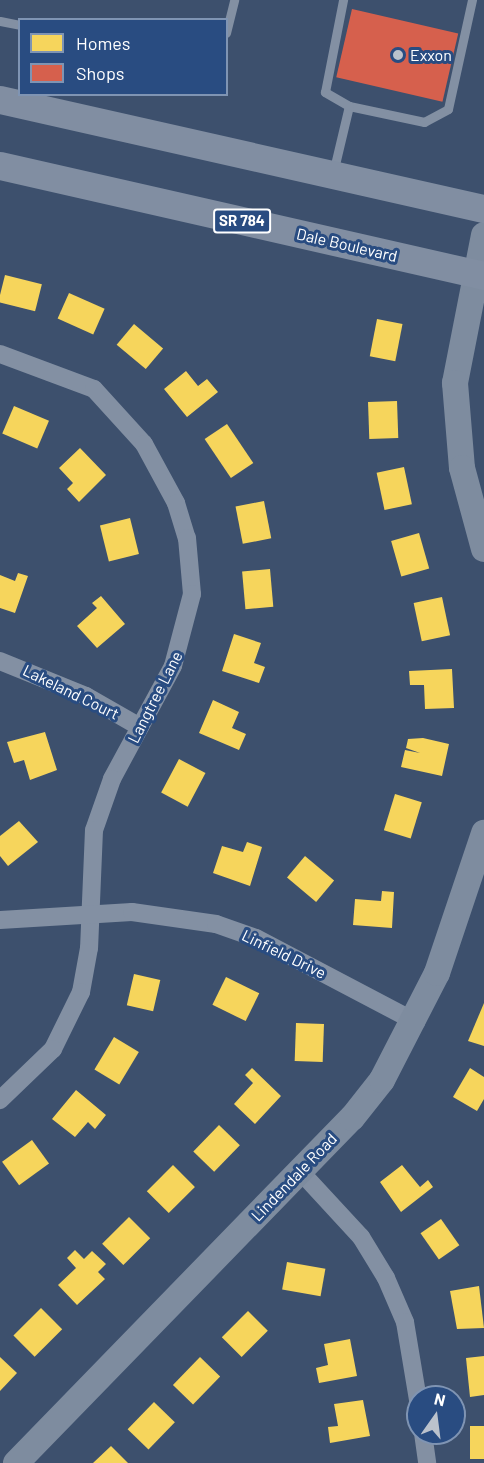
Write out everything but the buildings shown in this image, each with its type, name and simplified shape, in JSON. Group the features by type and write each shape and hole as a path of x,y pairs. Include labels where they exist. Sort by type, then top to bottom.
{"main road":[{"path":"0,100 484,209"},
{"name":"Dale Boulevard","path":"0,166 480,275"}],"street":[{"path":"484,235 480,275 460,343 456,423 462,468 484,549"},
{"name":"Langtree Lane","path":"0,354 93,389 144,444 176,503 191,564 190,613 173,666 104,798 94,830 87,967 69,1022 33,1074 0,1100"},
{"name":"Lakeland Court","path":"0,661 86,696 140,727"},
{"name":"Lindendale Road","path":"16,1463 300,1171 382,1080 416,1022 484,833"},
{"name":"Linfield Drive","path":"0,920 132,912 216,924 256,938 416,1022"},
{"path":"300,1171 361,1238 386,1278 405,1322 416,1385"},
{"path":"425,1445 427,1463"}],"lane":[{"path":"228,25 234,0"},
{"path":"343,0 325,92 349,106 424,122 448,109 472,0"},
{"path":"0,21 18,25"},
{"path":"332,175 349,106"}],"place":[{"name":"Exxon","path":"398,55"}]}
